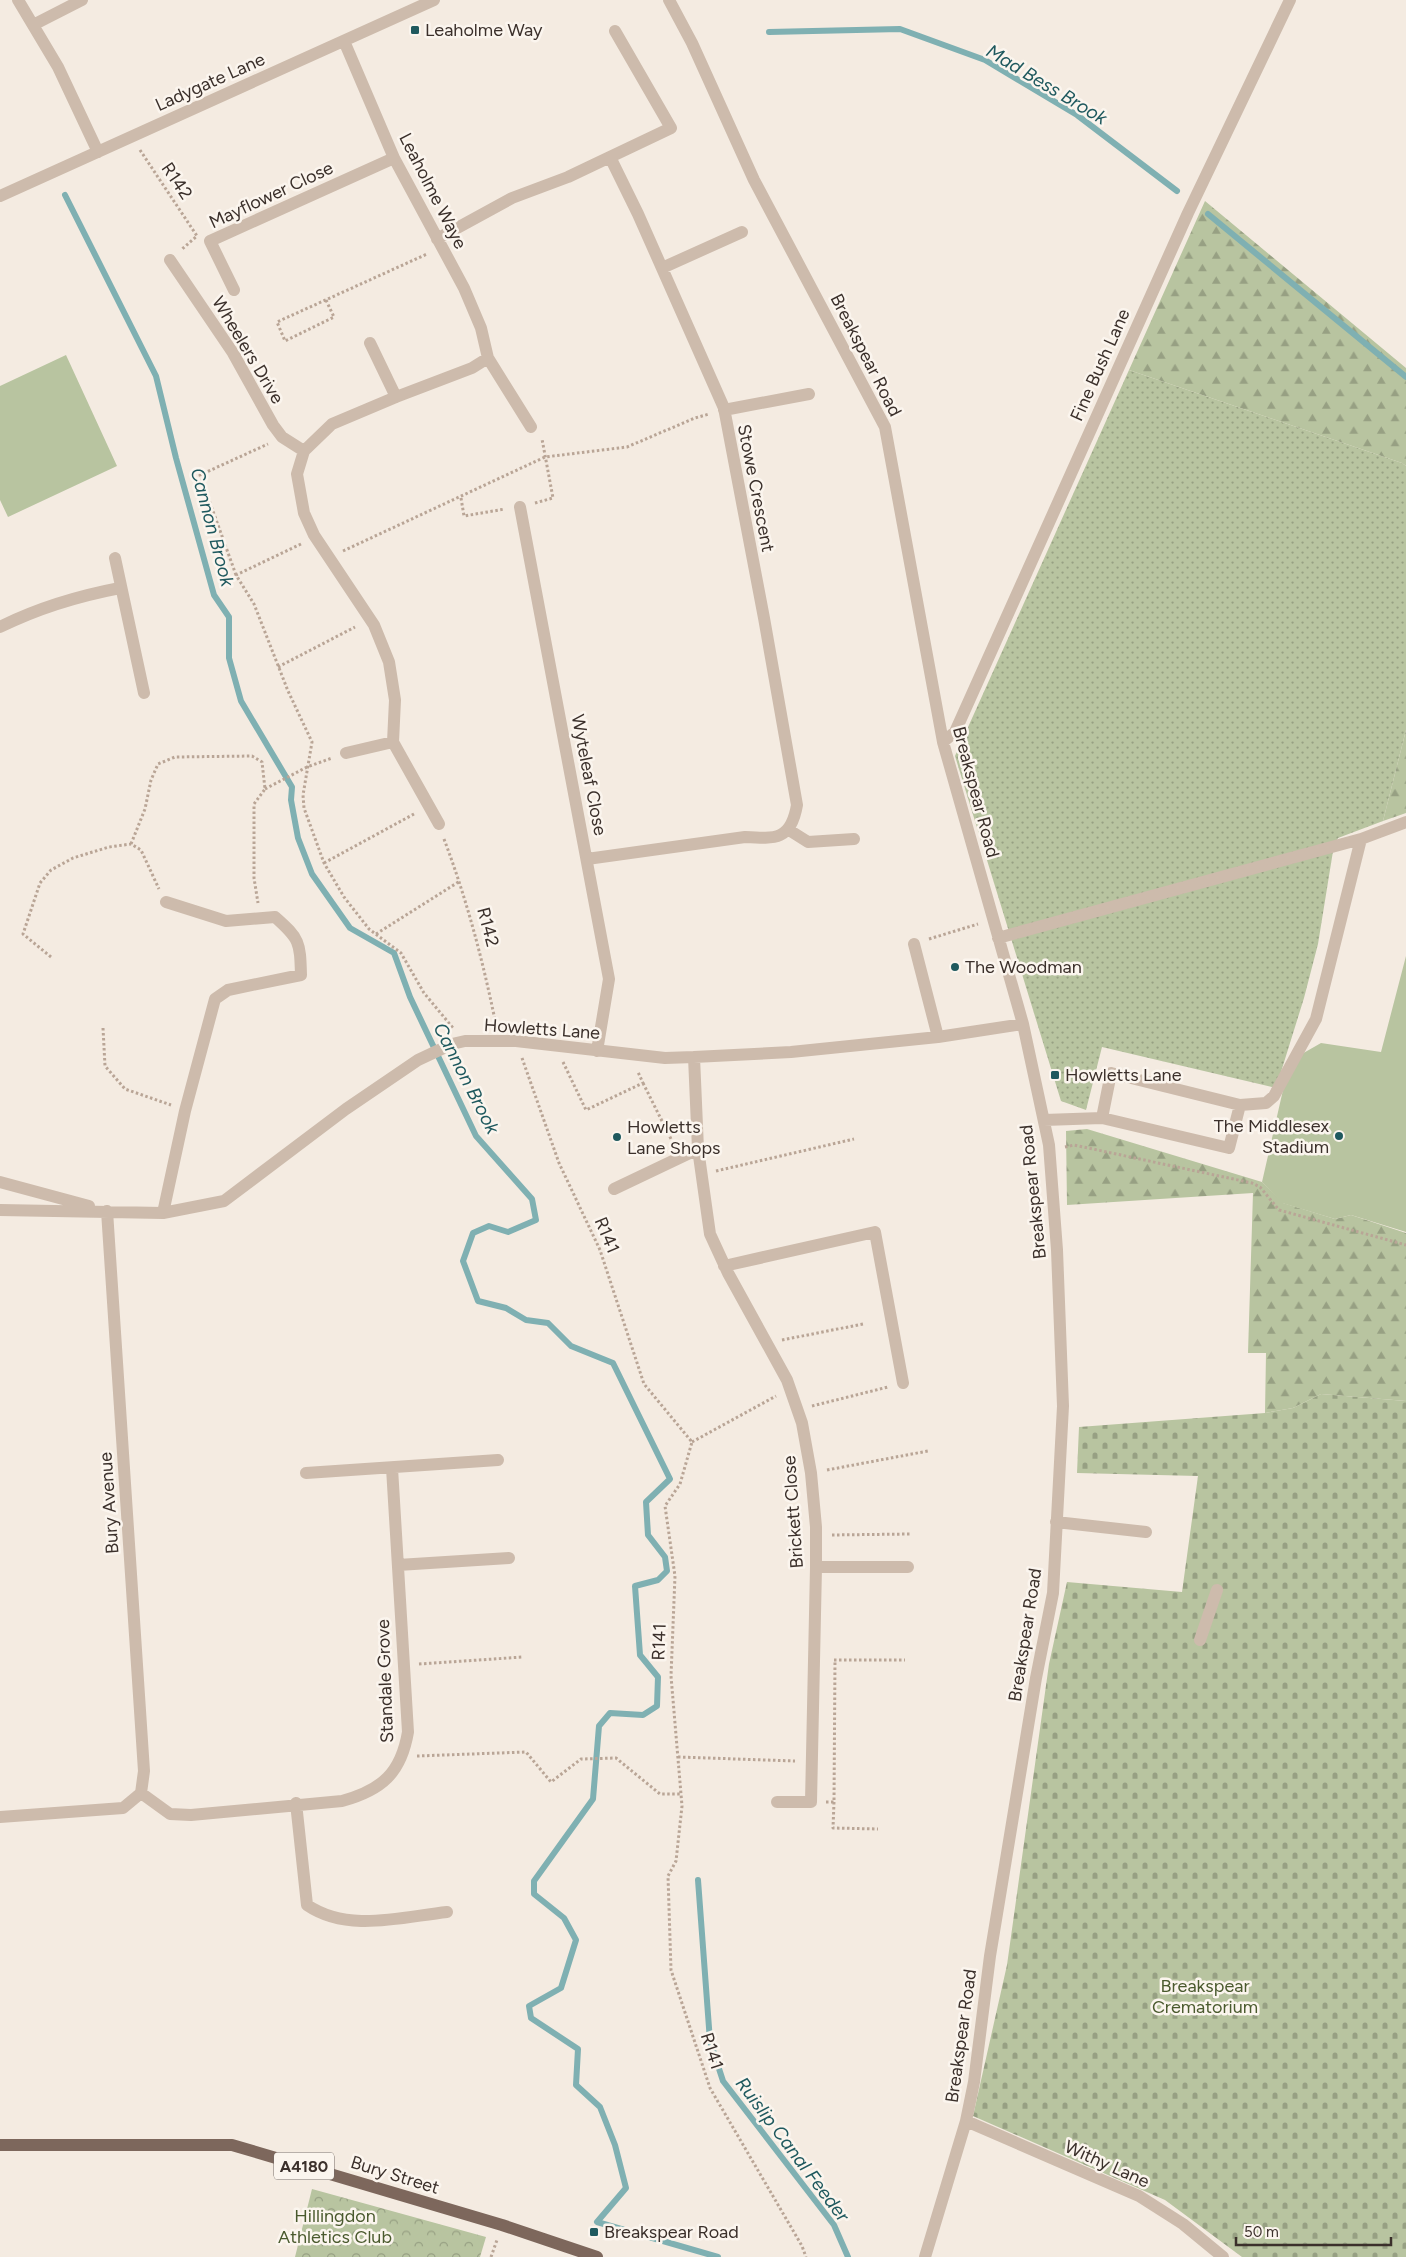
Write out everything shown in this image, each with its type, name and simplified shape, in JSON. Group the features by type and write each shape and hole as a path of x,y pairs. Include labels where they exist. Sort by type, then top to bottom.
{"main road":[{"name":"Bury Street","path":"0,2145 232,2145 502,2225 597,2257"}],"street":[{"path":"18,0 58,67 98,152"},
{"path":"33,25 82,0"},
{"name":"Ladygate Lane","path":"0,196 434,0"},
{"name":"Breakspear Road","path":"669,0 692,42 754,180 885,428 942,742 1023,1024 1049,1145 1057,1250 1063,1406 1053,1593 1030,1716 990,1956 974,2082 966,2121 925,2257"},
{"name":"Fine Bush Lane","path":"942,742 955,732 1188,213 1290,0"},
{"path":"439,243 512,198 568,177 671,128 615,31"},
{"name":"Leaholme Waye","path":"344,41 394,158 464,288 481,328 488,358 531,427"},
{"name":"Stowe Crescent","path":"610,157 662,268 724,410 764,618 797,805 794,822 788,830"},
{"name":"Mayflower Close","path":"234,290 210,241 394,158"},
{"path":"662,268 742,232"},
{"name":"Wheelers Drive","path":"170,260 234,353 268,417 282,437 304,452"},
{"path":"370,344 396,397"},
{"path":"438,824 393,742 394,700 389,662 371,619 316,538 304,513 297,474 304,452 332,424 472,368 488,358"},
{"path":"724,410 809,394"},
{"name":"Wyteleaf Close","path":"520,507 609,979 597,1051"},
{"path":"114,558 144,693"},
{"path":"0,627 47,606 86,594 120,588"},
{"path":"346,753 393,742"},
{"path":"998,938 1361,839 1406,822"},
{"path":"587,859 745,837 771,839 788,830 808,842 854,839"},
{"path":"1102,1118 1111,1073 1240,1105 1266,1103 1274,1096 1316,1019 1361,839"},
{"path":"163,1213 185,1111 215,999 228,990 301,974 300,948 294,933 275,917 226,921 166,902"},
{"path":"914,944 938,1037"},
{"name":"Howletts Lane","path":"0,1210 163,1213 224,1201 346,1109 423,1058 448,1046 465,1042 516,1041 665,1058 792,1052 938,1037 1023,1024"},
{"name":"Brickett Close","path":"694,1057 698,1149 710,1234 724,1266 790,1388 797,1410 811,1473 816,1536 811,1802"},
{"path":"1044,1120 1102,1118 1230,1148 1240,1105"},
{"path":"614,1189 698,1149"},
{"name":"Howletts Lane","path":"0,1182 107,1211"},
{"name":"Bury Avenue","path":"107,1211 144,1771 141,1793"},
{"path":"724,1266 875,1232 903,1384"},
{"path":"306,1473 498,1460"},
{"name":"Standale Grove","path":"141,1793 170,1814 191,1815 342,1800 362,1795 376,1788 392,1773 404,1752 408,1732 392,1468"},
{"path":"1056,1522 1146,1532"},
{"path":"398,1565 509,1558"},
{"path":"816,1567 908,1567"},
{"path":"1200,1640 1217,1590"},
{"path":"0,1817 123,1808 141,1793"},
{"path":"777,1802 811,1802"},
{"path":"296,1804 307,1905 321,1914 342,1921 364,1922 447,1912"},
{"name":"Withy Lane","path":"966,2121 1139,2196 1182,2224 1223,2257"}],"path":[{"name":"R142","path":"131,137 196,236 170,260"},
{"path":"326,300 334,317 285,340 276,322 326,300 439,243"},
{"path":"329,557 461,498 546,457 627,447 695,418 724,410"},
{"path":"282,437 200,476 236,575 254,604 278,666 312,742 303,796 304,808 324,863 344,897 369,929 401,953 424,993 442,1017 465,1042"},
{"path":"461,498 464,516 520,507 553,498 546,457"},
{"path":"236,575 316,538"},
{"path":"278,666 371,619"},
{"path":"260,918 254,878 254,804 265,789 274,784 307,767 346,753"},
{"path":"131,844 145,809 151,780 158,764 175,757 252,756 262,762 265,789"},
{"path":"324,863 428,806"},
{"name":"R142","path":"438,824 460,881 484,966 500,1041"},
{"path":"51,957 23,934 40,883 51,870 73,858 109,847 131,844 141,850 166,902"},
{"path":"376,934 460,881"},
{"path":"914,944 993,920"},
{"path":"103,1028 105,1066 125,1089 185,1111"},
{"name":"R141","path":"516,1041 559,1163 600,1250 644,1384 692,1442 680,1484 665,1506 674,1576 671,1676 682,1806 676,1861 668,1876 671,1970 710,2088 802,2246 806,2257"},
{"path":"556,1046 586,1110 643,1084"},
{"path":"630,1054 680,1158"},
{"path":"701,1175 854,1139"},
{"path":"1049,1145 1067,1147 1074,1145 1252,1183 1260,1187 1279,1210 1406,1245"},
{"path":"767,1344 862,1324"},
{"path":"797,1410 903,1384"},
{"path":"692,1442 790,1388"},
{"path":"811,1473 928,1451"},
{"path":"816,1536 910,1534"},
{"path":"404,1665 523,1657"},
{"path":"814,1660 905,1660"},
{"path":"835,1660 833,1828 878,1829"},
{"path":"404,1752 416,1756 526,1752 551,1782 581,1759 616,1758 660,1794 680,1794"},
{"path":"678,1757 811,1762"},
{"path":"811,1802 834,1802"}],"green space":[{"path":"1205,201 1406,368 1406,466 1402,463 1129,370"},
{"path":"66,355 117,466 8,517 0,500 0,386"},
{"path":"1129,370 1402,463 1406,466 1406,730 1383,821 1338,838 1334,845 1318,944 1304,998 1276,1088 1102,1047 1086,1110 1061,1101 955,756"},
{"path":"1406,730 1406,813 1383,821"},
{"name":"The Middlesex Stadium","path":"1406,956 1406,1232 1351,1215 1335,1219 1282,1203 1262,1182 1283,1090 1300,1055 1321,1043 1381,1052"},
{"path":"1087,1129 1262,1182 1283,1203 1335,1219 1351,1215 1406,1233 1406,1401 1321,1394 1293,1408 1265,1413 1266,1353 1248,1353 1253,1193 1067,1205 1066,1131"},
{"name":"Breakspear Crematorium","path":"1321,1394 1406,1401 1406,2257 1242,2257 1165,2200 973,2116 1007,1965 1049,1664 1067,1582 1182,1592 1198,1476 1077,1473 1079,1427 1265,1413 1293,1408"},
{"name":"Hillingdon Athletics Club","path":"312,2189 486,2237 480,2257 295,2257"}],"waterway":[{"name":"Mad Bess Brook","path":"769,32 900,29 985,60 1077,115 1177,191"},
{"name":"Cannon Brook","path":"65,195 156,376 176,458 214,595 229,617 229,658 241,701 292,787 291,800 298,838 312,874 350,928 394,953 410,997 476,1136 532,1199 536,1220 508,1232 489,1226 473,1233 463,1261 478,1301 506,1308 526,1320 548,1323 571,1346 613,1363 670,1479 646,1502 648,1535 665,1557 667,1571 658,1580 635,1586 640,1655 658,1677 657,1706 643,1715 610,1713 599,1726 593,1799 534,1881 534,1894 564,1918 576,1940 561,1988 529,2006 531,2018 578,2049 576,2085 600,2107 615,2145 626,2188 597,2222 718,2257"},
{"name":"Mad Bess Brook","path":"1208,214 1406,377"},
{"name":"Ruislip Canal Feeder","path":"698,1880 710,2041 723,2081 834,2225 848,2257"}],"place":[{"name":"Leaholme Way","path":"415,30"},
{"name":"The Woodman","path":"955,967"},
{"name":"Howletts Lane","path":"1055,1075"},
{"name":"The Middlesex Stadium","path":"1339,1136"},
{"name":"Howletts Lane Shops","path":"617,1137"},
{"name":"Breakspear Road","path":"594,2232"}]}
